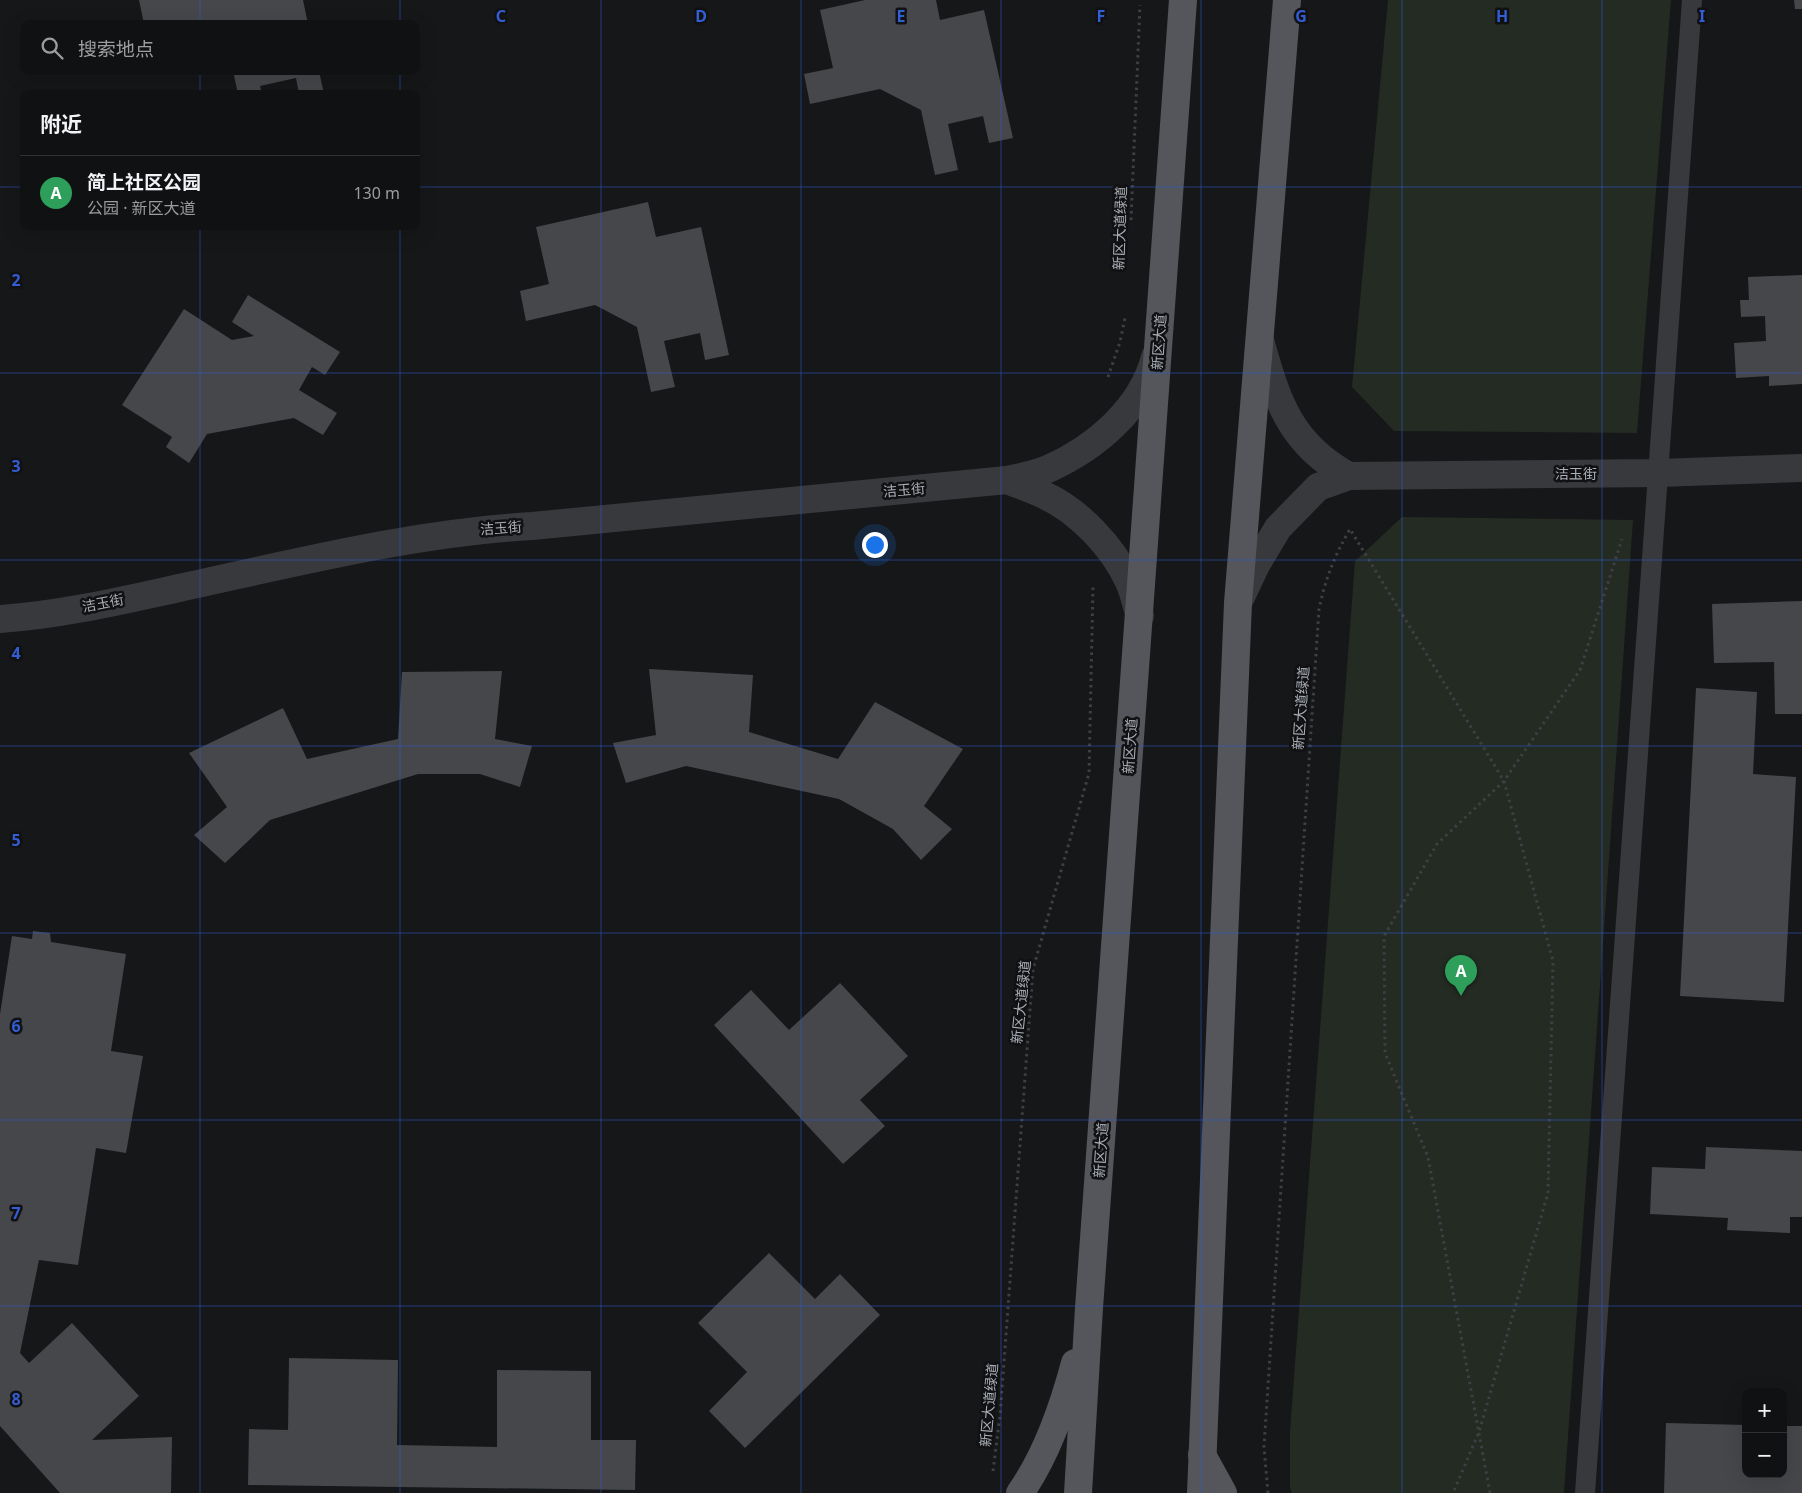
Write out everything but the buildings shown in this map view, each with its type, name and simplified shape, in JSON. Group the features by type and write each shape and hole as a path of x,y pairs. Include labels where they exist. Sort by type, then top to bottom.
{"main road":[{"name":"新区大道","path":"1078,1493 1183,0"},
{"path":"1201,1493 1238,603 1287,0"},
{"path":"1020,1493 1052,1434 1067,1391 1090,1308"},
{"path":"1202,1454 1223,1493"}],"street":[{"path":"1259,338 1273,386 1285,414 1299,435 1314,451 1333,467 1349,476"},
{"name":"洁玉街","path":"0,619 75,609 331,555 485,529 1007,480 1046,470 1069,459 1090,446 1114,425 1138,396 1152,370 1158,345"},
{"name":"洁玉街","path":"1238,603 1256,565 1278,528 1318,487 1349,476 1658,473 1802,468"},
{"path":"1007,480 1045,495 1071,512 1101,538 1119,562 1130,584 1140,616"}],"lane":[{"path":"1585,1493 1692,0"}],"path":[{"name":"新区大道绿道","path":"1131,221 1140,5"},
{"path":"1106,381 1120,342 1125,317"},
{"name":"新区大道绿道","path":"1268,1493 1264,1447 1319,609 1325,581 1335,555 1350,529 1504,781"},
{"path":"1490,1493 1428,1157 1385,1053 1384,936 1437,844 1504,781 1580,670 1624,533"},
{"name":"新区大道绿道","path":"992,1478 1000,1416 1033,969 1089,773 1093,586"},
{"path":"1453,1493 1479,1432 1548,1193 1553,961 1504,781"}],"shaded area":[{"path":"1388,0 1671,0 1637,433 1394,431 1352,387"},
{"path":"1402,517 1633,520 1564,1493 1292,1493 1290,1488 1290,1431 1355,561"}],"place":[{"name":"简上社区公园","path":"1461,996"}]}
